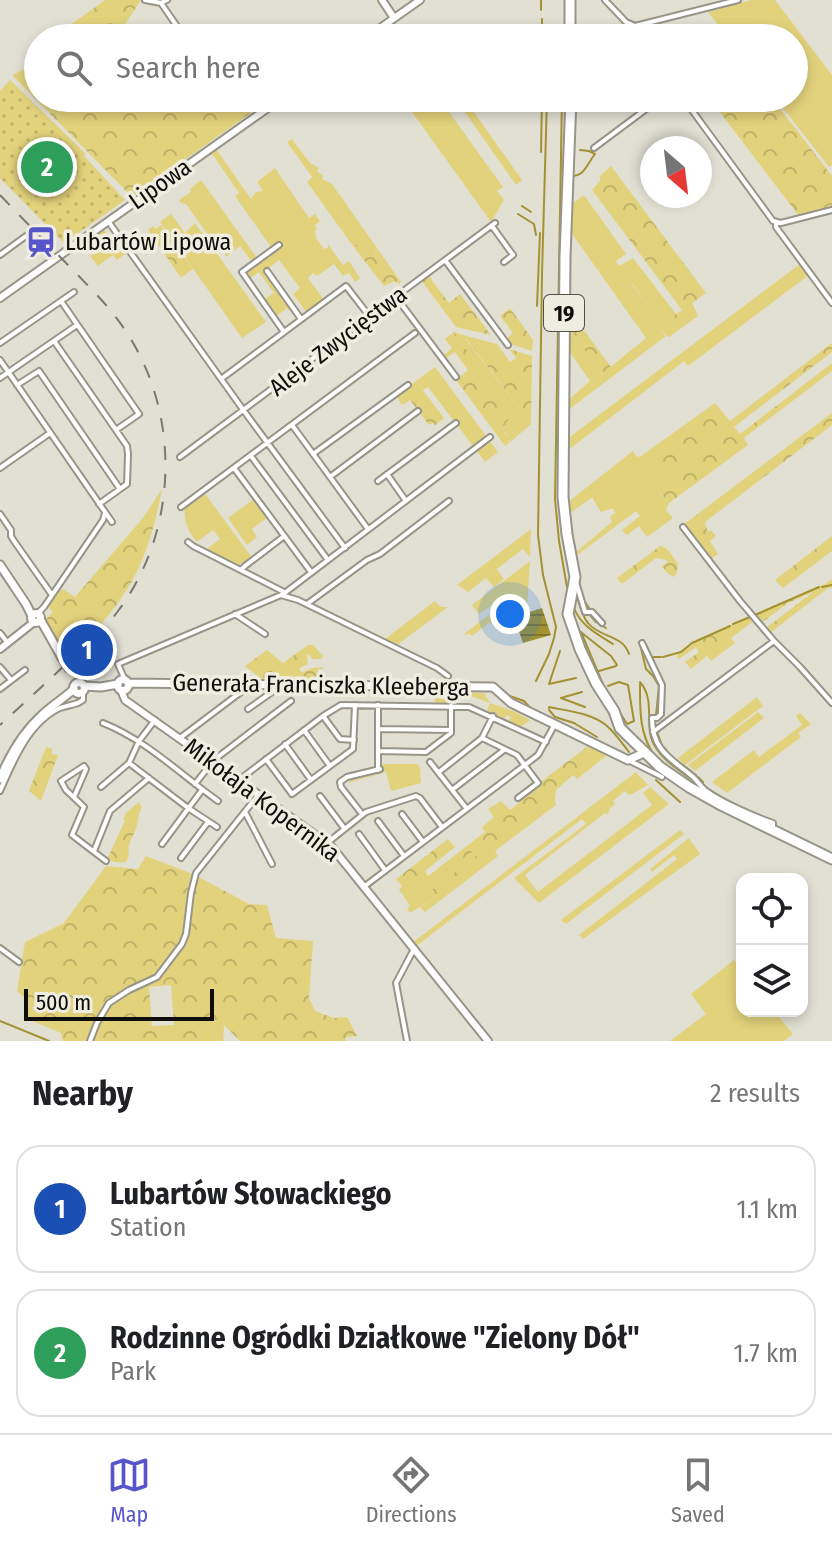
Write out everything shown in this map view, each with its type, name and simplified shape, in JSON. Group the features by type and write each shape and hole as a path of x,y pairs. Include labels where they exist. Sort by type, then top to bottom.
{"highway":[{"path":"570,0 570,24"},
{"name":"19","path":"570,112 565,251 563,497 575,577 568,611 575,635 620,728 661,768 697,792 832,859"}],"main road":[{"path":"0,565 71,671 79,689 45,712 25,733 0,779"},
{"name":"Generała Franciszka Kleeberga","path":"79,689 138,685 493,687 508,701 628,760"},
{"path":"628,760 644,753"}],"street":[{"path":"145,0 161,3 167,0"},
{"path":"382,0 394,18"},
{"path":"386,24 420,0"},
{"path":"605,0 630,24"},
{"path":"648,24 738,0"},
{"path":"161,3 175,24"},
{"name":"Lipowa","path":"0,298 262,112"},
{"path":"594,148 642,112"},
{"path":"693,112 832,303"},
{"path":"776,223 832,210"},
{"path":"108,221 345,548"},
{"name":"Aleje Zwycięstwa","path":"180,457 493,224 513,255 504,262"},
{"path":"0,255 26,236"},
{"path":"279,245 242,272 284,332"},
{"path":"445,260 508,345"},
{"path":"267,271 301,319"},
{"path":"221,379 346,286 370,317"},
{"path":"0,343 74,292"},
{"path":"396,297 456,377"},
{"path":"61,301 139,414 116,430"},
{"path":"0,378 78,325"},
{"path":"181,507 415,333"},
{"path":"54,341 127,446 127,484 99,504"},
{"path":"0,360 112,522"},
{"path":"17,385 39,371 120,489"},
{"path":"313,454 408,385"},
{"path":"330,477 418,411"},
{"path":"378,481 456,423"},
{"path":"292,425 369,529"},
{"path":"0,468 50,433"},
{"path":"123,686 118,664 283,594 490,437"},
{"path":"250,456 328,560"},
{"path":"233,468 311,572"},
{"path":"387,474 406,501"},
{"path":"307,604 449,501"},
{"path":"0,649 36,618 105,513"},
{"path":"0,514 11,530 11,536 52,595"},
{"path":"683,527 740,601 832,703"},
{"path":"241,570 284,536"},
{"path":"188,542 283,594 434,666 448,676"},
{"path":"575,577 585,612 592,612 602,623"},
{"path":"235,614 265,634"},
{"path":"0,633 7,642"},
{"path":"653,732 774,641"},
{"path":"642,643 662,685 661,714 652,718 653,732 662,752 695,778 702,788 773,823 772,830"},
{"path":"0,667 11,680"},
{"path":"0,689 25,670"},
{"path":"248,709 272,692 273,685"},
{"name":"Mikołaja Kopernika","path":"123,686 124,699 338,853 413,951 488,1041"},
{"path":"0,791 16,755 34,730 55,711 78,703 79,689"},
{"path":"180,738 241,692"},
{"path":"195,784 213,761 291,701"},
{"path":"266,759 292,794 352,751 355,705"},
{"path":"362,814 340,784 345,778 379,770 378,705"},
{"path":"239,780 338,706 469,707 546,742"},
{"path":"378,751 426,752 449,735 451,706"},
{"path":"323,716 340,739 354,740"},
{"path":"439,772 482,738 493,716"},
{"path":"101,787 129,763 139,741 155,720"},
{"path":"103,723 139,741 218,801"},
{"path":"365,886 538,755 555,724"},
{"path":"378,729 451,730"},
{"path":"304,730 330,766"},
{"path":"482,738 517,755 538,783 518,798"},
{"path":"285,744 311,780"},
{"path":"452,790 504,749"},
{"name":"Generała Franciszka Kleeberga","path":"628,760 662,777"},
{"path":"430,762 467,809"},
{"path":"129,763 217,827"},
{"path":"74,797 86,769 84,766 65,777 62,784 74,797 84,807 72,835 106,861"},
{"path":"93,852 110,811 149,778"},
{"path":"162,844 202,790"},
{"path":"90,1041 109,1003 157,977 177,950 186,934 196,873 259,794"},
{"path":"320,796 344,828"},
{"path":"327,843 362,814 418,797 442,827"},
{"path":"245,812 272,864"},
{"path":"402,814 423,842"},
{"path":"378,821 404,856"},
{"path":"181,858 208,822"},
{"path":"359,834 385,870"},
{"path":"0,948 19,962"},
{"path":"407,1041 396,985 413,951"}],"green space":[{"path":"105,0 141,0 125,24 72,24"},
{"path":"751,0 775,0 793,24 717,24 708,12"},
{"path":"808,43 832,75 832,165 829,167 786,112 808,112"},
{"path":"24,69 24,87 12,75"},
{"path":"10,80 24,94 24,112 43,112 86,154 84,156 125,200 64,243 0,178 0,91"},
{"path":"48,112 252,112 132,197"},
{"path":"412,112 449,112 503,187 497,191 504,200 491,222"},
{"path":"465,112 474,112 522,180 516,185"},
{"path":"720,112 783,112 832,176 832,207 799,216"},
{"path":"292,139 308,160 319,168 317,171 323,176 322,179 332,184 377,248 376,257 369,257 358,244 353,246 307,182 312,177 287,142"},
{"path":"216,149 251,199 256,192 263,191 257,182 275,168 309,218 315,214 320,221 315,225 316,238 324,249 328,248 328,244 343,265 349,261 360,278 355,282 349,273 343,276 334,264 317,276 313,273 308,278 324,300 307,313 293,294 300,288 279,260 266,270 294,310 290,311 284,306 286,309 275,317 263,300 274,293 259,272 248,280 243,273 273,250 235,196 239,193 211,152"},
{"path":"611,166 706,293 692,303 698,316 669,337 658,329 626,287 631,283 662,324 682,310 592,190 600,181 600,176"},
{"path":"201,180 257,258 252,262 240,246 226,257 224,252 220,252 186,204 179,200"},
{"path":"584,195 626,254 616,261 619,266 633,258 676,314 662,325 632,283 626,287 666,336 567,411 568,400 590,381 569,351 569,329 602,374 646,338 570,231 570,205"},
{"path":"171,214 185,233 195,223 266,322 242,338 160,222"},
{"path":"161,225 193,269 181,278 148,230"},
{"path":"103,229 117,248 123,244 128,252 117,260 113,255 98,266 90,256 99,250 90,238"},
{"path":"358,244 369,257 376,257 377,248 401,282 384,286 353,246"},
{"path":"800,264 809,275 688,366 684,361 567,451 567,439"},
{"path":"428,275 449,303 460,294 491,335 456,327 421,280"},
{"path":"510,308 533,340 532,351 505,340 513,333 500,316"},
{"path":"569,310 611,367 602,374 569,329"},
{"path":"454,332 467,336 465,338 531,424 508,444 508,435 503,431 513,415"},
{"path":"454,332 513,415 504,427 504,433 510,437 505,446 456,380 468,370 455,352 446,358 444,355 452,348 445,339"},
{"path":"465,337 497,344 510,362 516,358 509,349 532,356 531,424"},
{"path":"832,343 832,352 734,427 740,434 832,363 832,371 744,438 748,445 669,503 659,491 664,486 641,456 715,403 730,421"},
{"path":"435,367 498,452 485,462 477,451 484,446 481,441 473,446 428,387 423,390 416,381"},
{"path":"416,381 444,418 434,426 434,423 429,425 410,400 402,405 396,396"},
{"path":"832,413 832,425 705,522 708,532 711,530 716,536 710,541 718,554 710,560 683,525"},
{"path":"633,451 637,457 641,456 665,486 659,492 669,503 666,510 673,518 647,537 639,526 627,535 622,530 640,516 636,511 576,556 576,552 612,522 610,517 615,513 613,508 601,512 593,497 570,513 568,502"},
{"path":"162,489 149,542 131,583 104,620 67,659 44,623 53,612 47,606 63,589 75,597 143,518"},
{"path":"203,493 251,558 239,565 207,549 220,539 213,530 197,542 194,538 186,521 185,506"},
{"path":"254,499 268,517 252,529 257,537 247,545 228,518"},
{"path":"531,529 530,557 523,549 497,569 504,579 494,587 486,578 468,592 457,585"},
{"path":"832,536 832,551 783,588 775,580"},
{"path":"660,546 668,550 678,564 674,577 662,566 668,562 656,558 622,584 617,578"},
{"path":"530,561 527,606 510,615 511,622 503,628 496,620 472,636 464,634 498,608 495,603 479,614 472,605"},
{"path":"832,579 832,588 770,633 766,628 813,592 788,603 760,624 752,615 825,584"},
{"path":"435,601 441,607 448,607 397,645 385,639"},
{"path":"751,616 755,620 731,638 735,643 711,661 707,656 691,669 685,662 699,652 696,647 679,659 676,656 695,642"},
{"path":"308,645 313,645 323,656 312,659 307,655 308,664 300,671 323,667 318,669 318,676 326,677 326,681 263,680 245,666 267,650 283,663"},
{"path":"435,692 484,693 490,703 471,696 452,694 452,703 435,703"},
{"path":"757,697 763,706 685,765 678,758"},
{"path":"490,703 530,720 521,727 508,721 511,717 507,715 504,719 487,710"},
{"path":"758,712 764,718 695,771 688,765"},
{"path":"800,713 811,724 798,733 801,737 727,793 712,782 754,750 759,757 802,725 796,716"},
{"path":"591,744 606,756 577,779 573,775 556,790 556,805 495,851 498,856 450,893 446,889 420,907 416,902 488,847 485,842 424,887 421,884 403,895 399,890 402,886 396,879 448,839 455,847 425,871 428,876 485,832 482,827 494,817 488,809 501,801 510,810 533,788"},
{"path":"46,747 52,749 52,754 58,755 41,801 29,791"},
{"path":"380,764 418,764 421,783 391,791 386,772 348,783 379,773"},
{"path":"636,772 648,785 629,795 625,791 613,801 615,804 607,814 609,817 605,813 525,875 538,892 652,805 643,793 650,787 669,804 539,903 514,878 586,824 582,819 415,947 412,943"},
{"path":"139,802 142,807 126,862 107,859 126,813"},
{"path":"680,830 684,834 566,924 561,920"},
{"path":"689,838 700,854 583,939 579,935 677,859 674,855 652,872 650,869"},
{"path":"485,841 489,847 416,902 421,907 446,888 450,893 425,912 420,907 410,913 407,909 410,906 403,895 421,883 424,887"},
{"path":"146,856 195,875 249,904 267,905 276,938 313,941 309,998 315,1011 334,1018 347,1017 357,1036 346,1037 346,1041 240,1041 224,1025 223,1041 63,1041 61,1033 23,1017 29,1002 17,991 25,942 64,923 106,866 138,869","holes":["171,985 174,1025 152,1026 149,987"]},
{"path":"734,960 736,1017 779,1017 793,1034 784,1041 670,1041 706,1014 691,994"}],"shaded area":[{"path":"542,608 551,635 523,643 514,617"}],"waterway":[{"path":"541,0 541,10"},
{"path":"542,19 542,24"},
{"path":"541,152 542,112"},
{"path":"536,681 549,654 556,627 543,575 538,535 547,112"},
{"path":"562,112 555,499 567,587"},
{"path":"573,154 574,141"},
{"path":"571,176 583,172 595,154 580,150"},
{"path":"522,206 531,212"},
{"path":"518,214 534,224 536,235"},
{"path":"537,306 540,233"},
{"path":"822,587 832,585"},
{"path":"755,615 819,587"},
{"path":"576,592 588,623 616,639 629,654"},
{"path":"585,602 589,608"},
{"path":"574,608 585,625 613,644"},
{"path":"589,614 606,628"},
{"path":"733,624 750,617"},
{"path":"663,657 681,652 692,643 730,626"},
{"path":"581,632 605,689"},
{"path":"582,633 611,656 617,665"},
{"path":"640,644 646,669 659,686 656,715"},
{"path":"560,651 549,684 576,678"},
{"path":"652,657 661,657"},
{"path":"599,671 616,666"},
{"path":"608,686 619,682 628,685 634,721 627,724 617,708"},
{"path":"640,682 648,698 650,732 656,748 689,778"},
{"path":"640,684 643,729 654,755"},
{"path":"582,692 561,698 585,707"},
{"path":"507,695 524,701 534,712"},
{"path":"549,708 594,718 613,732 629,752"},
{"path":"549,710 555,717 574,723 597,737"},
{"path":"657,732 662,745"},
{"path":"664,747 670,755"},
{"path":"672,757 696,775"},
{"path":"698,777 703,782"},
{"path":"656,780 680,802"},
{"path":"0,1021 49,1041"}],"railway":[{"path":"0,195 100,298 125,330 143,363 156,398 163,434 165,471 162,508 153,545 138,579 118,611 94,638 0,725"}],"place":[{"name":"Rodzinne Ogródki Działkowe \"Zielony Dół\"","path":"47,167"},
{"name":"Lubartów Lipowa","path":"41,242"},
{"name":"Lubartów Słowackiego","path":"87,650"}]}
